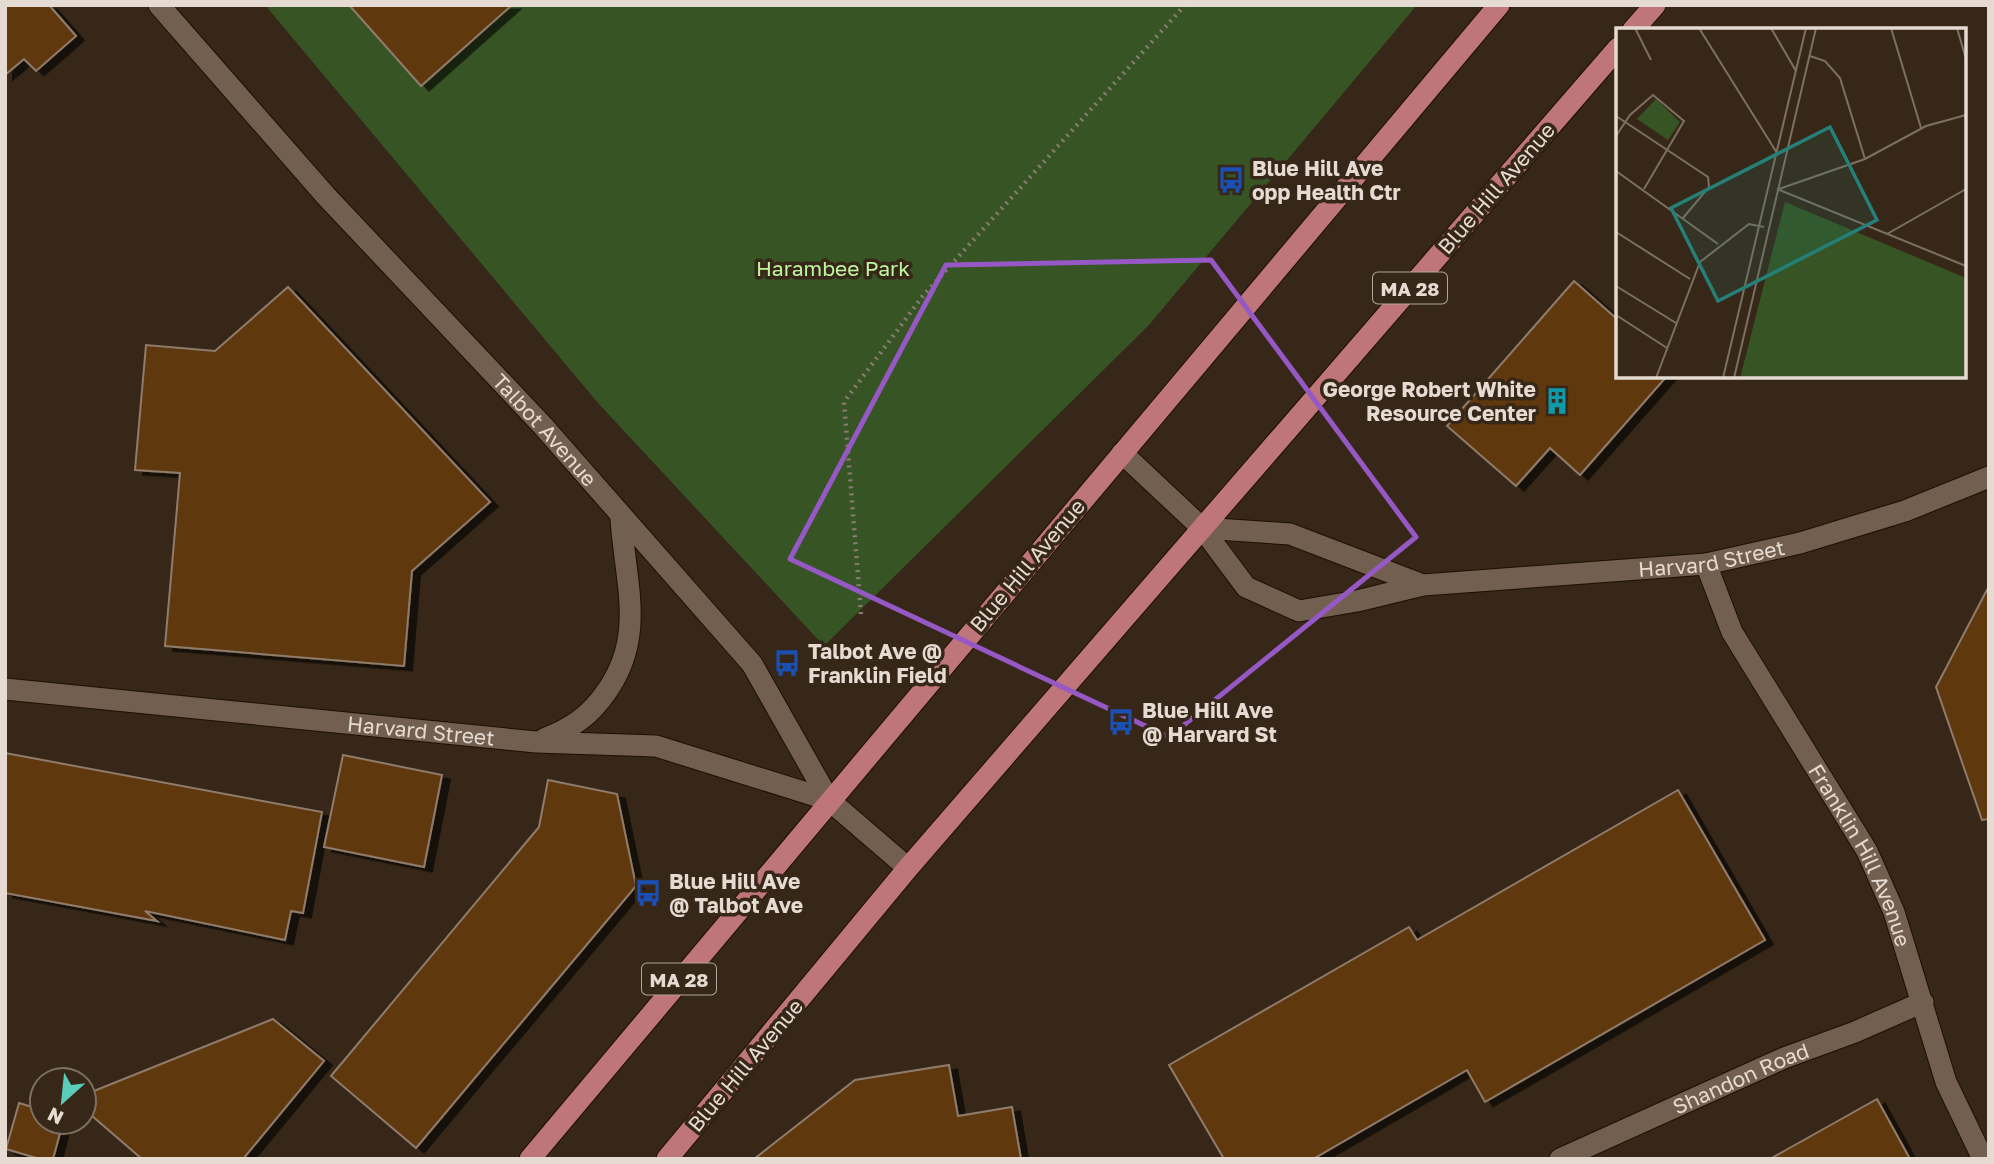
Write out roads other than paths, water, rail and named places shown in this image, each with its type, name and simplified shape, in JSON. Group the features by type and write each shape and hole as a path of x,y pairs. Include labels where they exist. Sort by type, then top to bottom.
{"main road":[{"name":"Talbot Avenue","path":"159,5 326,196 542,426 621,519 752,664 829,800 908,868"},
{"name":"Blue Hill Avenue","path":"530,1159 1499,5"},
{"path":"1635,28 1655,5"},
{"name":"Blue Hill Avenue","path":"667,1159 908,868 1616,50"},
{"name":"Harvard Street","path":"1122,453 1202,528 1246,587 1299,611 1357,601 1423,584 1706,564 1800,543 1905,511 1989,477"},
{"path":"536,742 572,728 596,707 621,671 631,639 631,604 621,519"},
{"name":"Harvard Street","path":"1202,528 1300,537 1423,584"},
{"name":"Franklin Hill Avenue","path":"1706,564 1732,632 1867,850 1894,912 1946,1082 1983,1159"},
{"name":"Harvard Street","path":"5,689 536,742 656,746 829,800"},
{"name":"Shandon Road","path":"1560,1159 1784,1058 1855,1032 1923,1002"}],"place":[{"name":"Blue Hill Ave opp Health Ctr","path":"1231,180"},
{"name":"George Robert White Resource Center","path":"1557,401"},
{"name":"Talbot Ave @ Franklin Field","path":"787,663"},
{"name":"Blue Hill Ave @ Harvard St","path":"1121,722"},
{"name":"Blue Hill Ave @ Talbot Ave","path":"648,893"}],"park label":[{"name":"Harambee Park","path":"833,268"}]}
